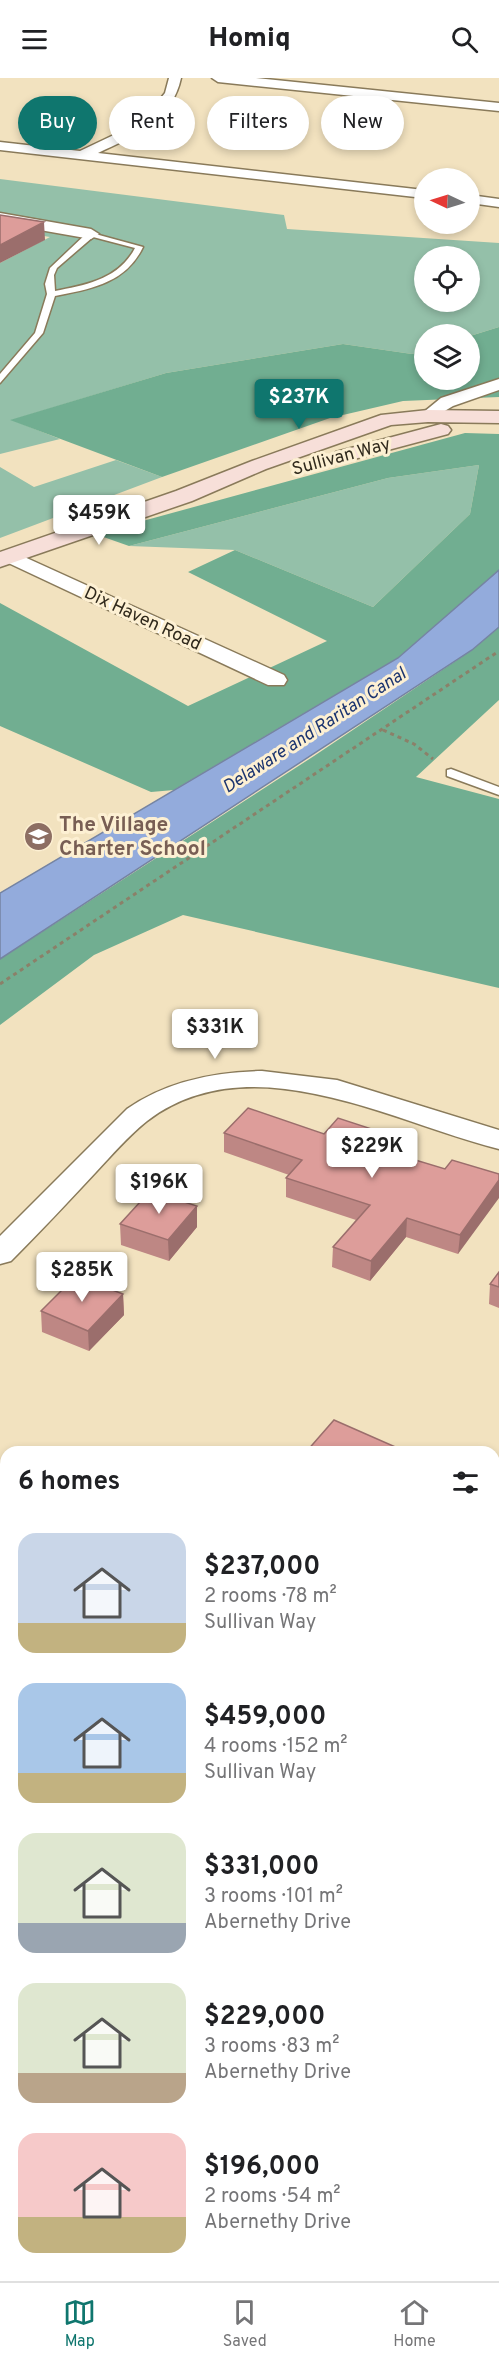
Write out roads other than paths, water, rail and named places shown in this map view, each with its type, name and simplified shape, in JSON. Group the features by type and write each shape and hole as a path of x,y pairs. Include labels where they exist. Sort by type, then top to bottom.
{"main road":[{"name":"Sullivan Way","path":"5,558 184,495 259,465 388,419 428,416 499,417"},
{"path":"316,463 428,416"},
{"name":"Sullivan Way","path":"184,495 499,417"}],"street":[{"path":"82,155 152,117 169,100 175,78"},
{"path":"218,78 499,107"},
{"path":"0,146 414,193"},
{"path":"480,200 499,203"},
{"path":"0,218 91,234"},
{"path":"428,416 447,402 499,384"},
{"name":"Dix Haven Road","path":"5,558 276,680"},
{"path":"0,1254 131,1118 158,1101 191,1088 228,1081 297,1081 327,1086 499,1140"}],"lane":[{"path":"0,380 18,362 39,333 51,294 48,285 50,270 56,262 88,239 91,234 139,247 136,255 111,279 91,286 51,294"},
{"path":"451,773 499,790"}],"water":[{"name":"Delaware and Raritan Canal","path":"499,570 499,627 472,650 0,959 0,893 398,658"}],"place":[{"name":"The Village Charter School","path":"38,836"}]}
